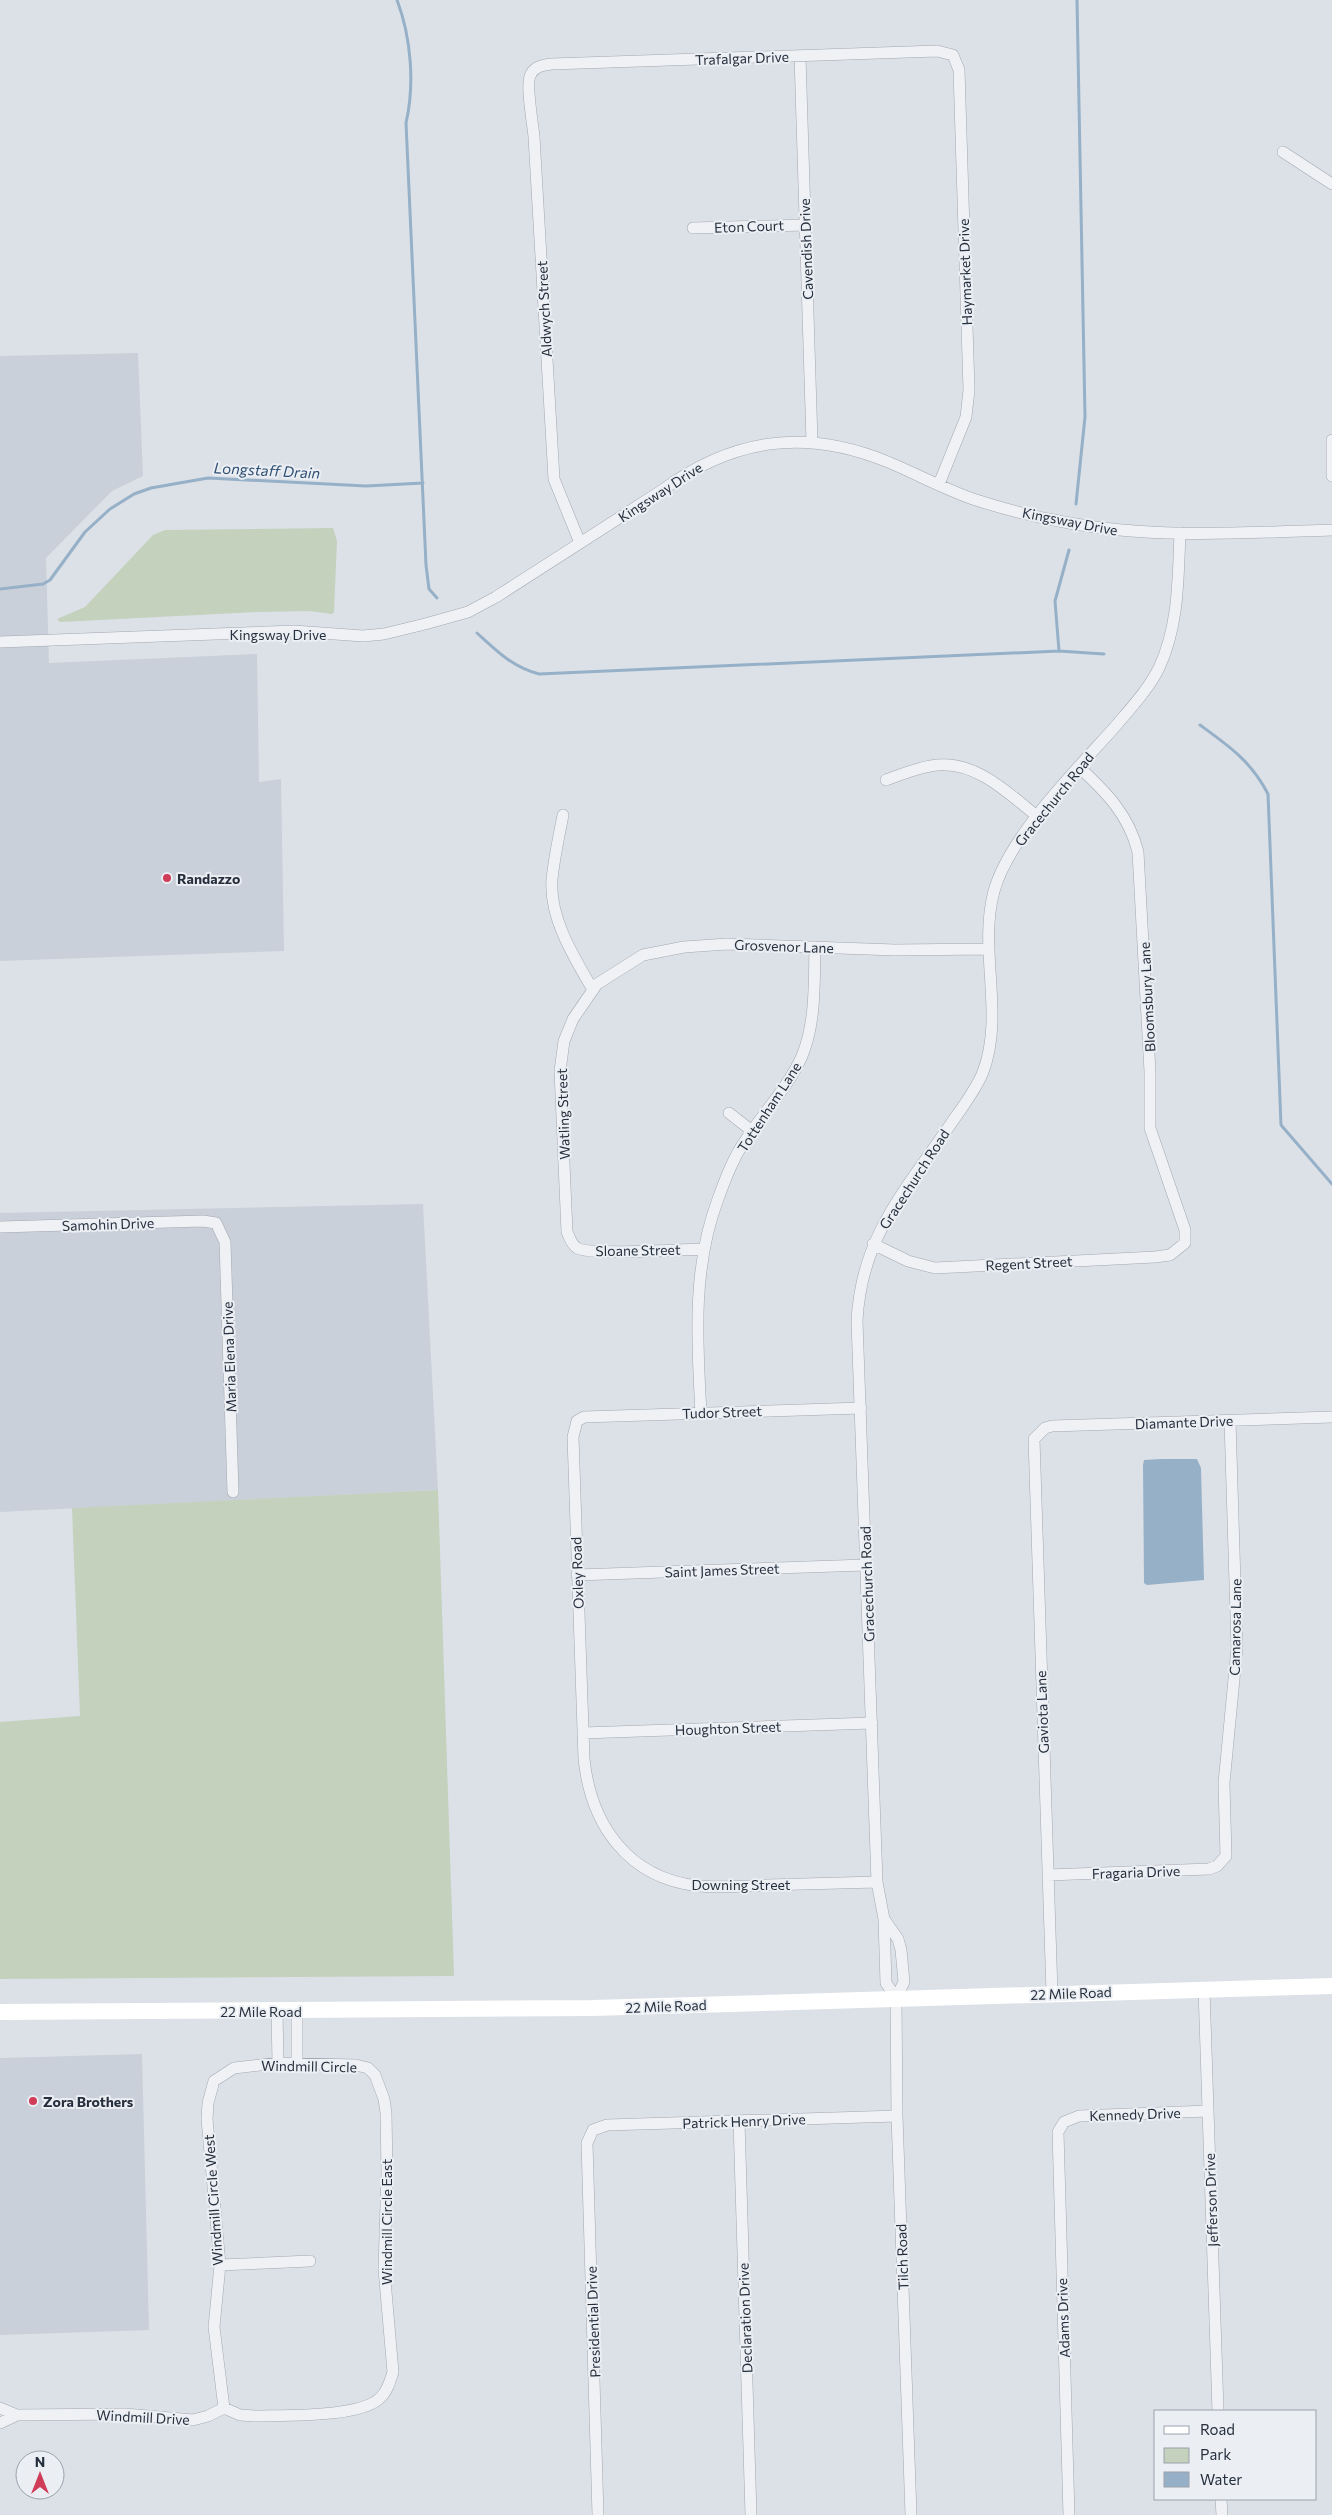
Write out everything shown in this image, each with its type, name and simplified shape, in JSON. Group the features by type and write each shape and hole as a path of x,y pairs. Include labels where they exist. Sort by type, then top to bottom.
{"street":[{"name":"Trafalgar Drive","path":"531,72 540,66 552,64 937,51 954,56"},
{"name":"Cavendish Drive","path":"800,56 812,442"},
{"name":"Haymarket Drive","path":"939,484 966,417 969,390 959,70 954,56"},
{"name":"Aldwych Street","path":"531,72 528,81 534,136 554,479 580,543"},
{"path":"1283,152 1332,184"},
{"name":"Eton Court","path":"693,228 805,225"},
{"path":"1332,440 1332,476"},
{"name":"Kingsway Drive","path":"0,642 294,631 362,636 384,634 468,612 496,597 686,473 705,463 753,446 780,442 812,442 850,449 975,499 1062,522 1118,531 1180,533 1332,530"},
{"name":"Gracechurch Road","path":"884,1919 898,1939 901,1950 904,1982 896,1998 886,1983 884,1919 877,1882 858,1307 865,1264 884,1220 966,1101 982,1072 991,1040 988,949 994,891 1014,847 1079,767 1141,697 1158,668 1176,615 1180,533"},
{"path":"886,780 918,768 938,765 968,768 991,780 1038,817"},
{"name":"Bloomsbury Lane","path":"1079,767 1112,798 1125,819 1135,842 1139,859 1150,1063 1150,1128 1185,1230 1185,1243"},
{"path":"563,815 552,882 557,913 563,938 593,990"},
{"name":"Grosvenor Lane","path":"593,990 597,984 634,959 671,948 727,944 895,950 988,949"},
{"name":"Tottenham Lane","path":"701,1413 696,1313 704,1249 718,1198 732,1166 752,1131 789,1078 804,1051 811,1023 815,947"},
{"name":"Watling Street","path":"572,1244 567,1232 560,1071 564,1041 570,1027 593,990"},
{"path":"729,1113 752,1131"},
{"name":"Samohin Drive","path":"0,1227 203,1221 216,1223"},
{"name":"Maria Elena Drive","path":"216,1223 225,1242 233,1492"},
{"name":"Regent Street","path":"873,1244 908,1261 935,1268 1155,1257 1170,1255 1185,1243"},
{"name":"Sloane Street","path":"572,1244 579,1249 598,1252 704,1249"},
{"name":"Tudor Street","path":"584,1416 861,1408"},
{"name":"Oxley Road","path":"583,1733 572,1437 577,1421 584,1416"},
{"name":"Diamante Drive","path":"1038,1432 1052,1426 1332,1417"},
{"name":"Camarosa Lane","path":"1222,1862 1226,1848 1225,1766 1237,1648 1230,1421"},
{"name":"Gaviota Lane","path":"1038,1432 1032,1448 1052,1993"},
{"name":"Saint James Street","path":"578,1575 866,1566"},
{"name":"Houghton Street","path":"583,1733 872,1723"},
{"name":"Downing Street","path":"583,1733 588,1788 597,1815 608,1834 628,1856 657,1875 684,1884 713,1887 877,1882"},
{"name":"Fragaria Drive","path":"1048,1875 1209,1869 1222,1862"},
{"name":"22 Mile Road","path":"0,2012 592,2008 1332,1986"},
{"name":"Jefferson Drive","path":"1204,1989 1218,2410"},
{"name":"Tilch Road","path":"896,1998 897,2116 911,2515"},
{"path":"277,2011 278,2063"},
{"path":"297,2011 298,2063"},
{"name":"Windmill Circle","path":"214,2081 234,2068 278,2063 356,2065 368,2068 375,2075"},
{"name":"Windmill Circle East","path":"224,2408 240,2415 255,2416 314,2414 353,2410 381,2398 389,2386 393,2372 384,2269 387,2174 386,2113 384,2099 375,2075"},
{"name":"Windmill Circle West","path":"214,2081 208,2103 207,2119 220,2265 214,2327 224,2408"},
{"name":"Kennedy Drive","path":"1064,2122 1080,2116 1208,2111"},
{"name":"Patrick Henry Drive","path":"593,2130 607,2125 897,2116"},
{"name":"Declaration Drive","path":"739,2121 751,2515"},
{"name":"Adams Drive","path":"1064,2122 1058,2139 1069,2515"},
{"name":"Presidential Drive","path":"593,2130 587,2143 598,2515"},
{"path":"220,2265 310,2261"},
{"name":"Windmill Drive","path":"0,2408 17,2415 125,2414 193,2420 208,2416 224,2408"},
{"name":"Windmill Drive","path":"0,2423 17,2415"},
{"path":"1222,2500 1222,2515"}],"shaded area":[{"path":"138,353 143,476 112,491 46,558 49,663 257,654 259,782 281,779 284,951 0,961 0,356"},
{"path":"423,1204 438,1490 0,1512 0,1213"},
{"path":"142,2054 149,2330 0,2335 0,2058"}],"green space":[{"path":"333,528 337,541 334,612 332,614 310,611 60,622 57,619 85,607 153,535 165,530"},
{"path":"438,1490 454,1976 0,1979 0,1722 80,1716 72,1508"}],"water":[{"path":"1197,1459 1201,1468 1204,1580 1147,1585 1144,1583 1143,1465 1144,1460"}],"waterway":[{"path":"397,0 406,29 410,61 410,93 406,123 426,565 429,589 437,598"},
{"path":"1076,504 1085,417 1077,0"},
{"name":"Longstaff Drain","path":"0,589 43,584 50,580 85,532 110,509 134,494 151,488 208,478 366,486 423,483"},
{"path":"1059,651 1055,601 1069,550"},
{"path":"477,633 513,663 539,674 1059,651 1104,654"},
{"path":"1200,725 1230,747 1247,763 1268,794 1281,1125 1332,1184"}],"place":[{"name":"Randazzo","path":"167,878"},
{"name":"Zora Brothers","path":"33,2101"}]}
